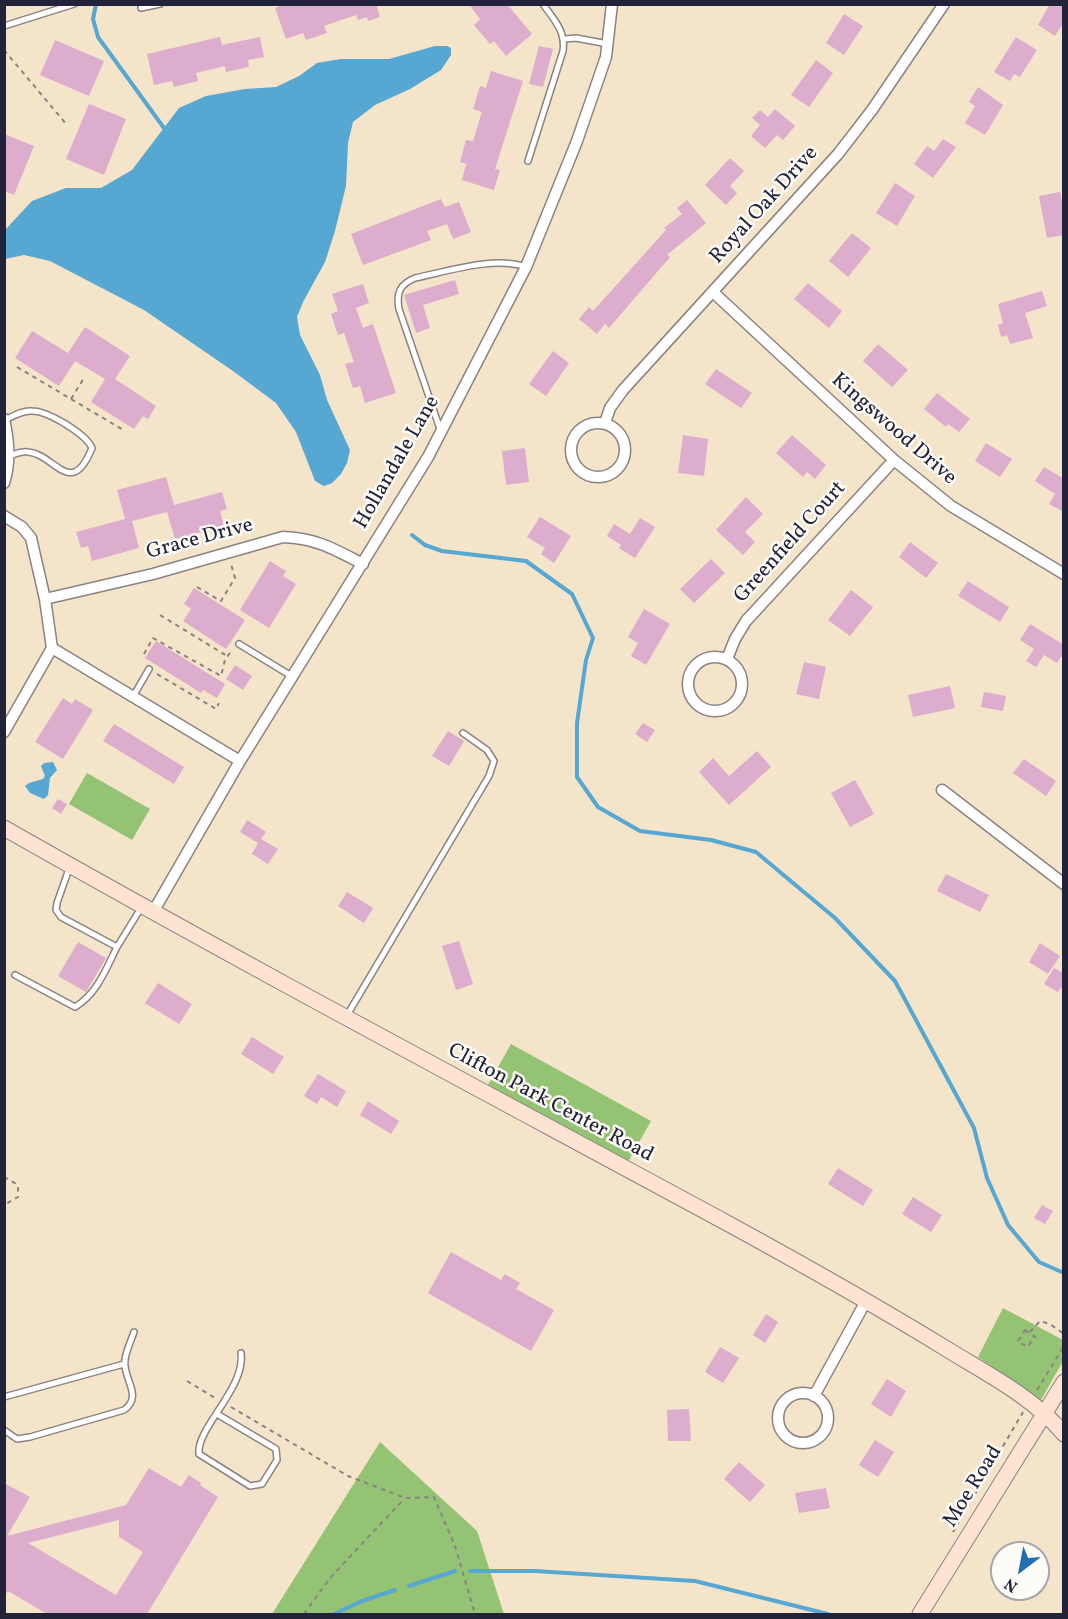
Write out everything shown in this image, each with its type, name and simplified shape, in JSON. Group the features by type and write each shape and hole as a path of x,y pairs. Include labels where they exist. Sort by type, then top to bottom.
{"street":[{"name":"Hollandale Lane","path":"148,909 428,457 526,267 577,141 606,57 612,4"},
{"name":"Royal Oak Drive","path":"605,423 610,408 623,390 838,154 872,110 944,4"},
{"name":"Kingswood Drive","path":"714,292 894,460 951,506 1064,574"},
{"path":"4,483 9,456 5,420"},
{"path":"605,423 618,432 622,438 625,446 623,460 613,472 606,476 591,476 584,473 573,462 571,447 577,432 583,427 605,423"},
{"name":"Greenfield Court","path":"727,660 735,639 746,621 894,460"},
{"path":"4,516 22,527 31,538 45,600 52,648 4,732"},
{"name":"Grace Drive","path":"45,600 153,574 283,537 303,538 328,546 363,564"},
{"path":"52,648 134,695 240,761"},
{"path":"719,657 727,660 733,664 741,676 739,698 734,704 720,711 705,710 693,700 687,685 691,670 703,659 719,657"},
{"path":"942,790 1064,884"},
{"name":"Clifton Park Center Road","path":"4,828 345,1018 780,1252 866,1301 1005,1384 1044,1413 1064,1434"},
{"path":"814,1396 866,1301"},
{"name":"Moe Road","path":"920,1614 1064,1382"},
{"path":"799,1393 814,1396 825,1407 827,1423 824,1430 820,1436 805,1443 790,1439 780,1428 778,1413 781,1406 799,1393"}],"lane":[{"path":"4,26 74,4"},
{"path":"141,8 160,4"},
{"path":"528,161 565,39 543,4"},
{"path":"565,39 608,44"},
{"path":"441,432 399,309 397,297 399,290 406,281 415,278 499,262 526,267"},
{"path":"5,420 19,413 32,411 47,415 79,432 89,441 92,448 89,456 76,471 70,473 36,454 27,452 9,456"},
{"path":"239,644 293,676"},
{"path":"134,695 149,669"},
{"path":"345,1018 489,776 494,761 492,755 464,733"},
{"path":"70,866 56,910 61,917 117,947"},
{"path":"15,975 75,1007 93,993 117,947 148,909"},
{"path":"4,1430 17,1439 30,1437 124,1410 132,1403 133,1396 124,1364 134,1332"},
{"path":"217,1414 276,1449 277,1460 262,1484 250,1486 198,1454 198,1446 217,1414 224,1403 243,1365 241,1353"},
{"path":"4,1397 124,1364"}],"path":[{"path":"4,50 67,125"},
{"path":"17,367 126,431"},
{"path":"71,399 84,378"},
{"path":"197,587 221,601 235,578 228,553"},
{"path":"160,615 227,656"},
{"path":"144,654 153,638 221,676 227,656 239,644"},
{"path":"149,669 216,709 219,703"},
{"path":"4,1177 18,1185 18,1197 4,1205"},
{"path":"1030,1333 1040,1321 1045,1321 1064,1334"},
{"path":"1025,1330 1030,1333 1035,1337 1028,1347 1018,1341 1025,1330"},
{"path":"948,1539 1064,1346"},
{"path":"187,1381 348,1476 405,1498 434,1497 455,1546 475,1614"},
{"path":"304,1614 330,1578 405,1498"}],"green space":[{"path":"87,773 150,809 132,840 69,804"},
{"path":"511,1044 651,1121 628,1162 488,1085"},
{"path":"1003,1308 1063,1340 1063,1361 1041,1400 978,1357"},
{"path":"380,1442 477,1531 504,1614 272,1614"}],"water":[{"path":"435,46 451,48 451,55 441,70 410,89 375,105 353,122 348,143 346,186 335,231 325,262 297,317 300,335 320,375 327,400 350,450 341,474 332,483 324,486 315,481 296,432 276,403 144,310 50,261 24,255 5,259 5,230 32,201 66,188 101,188 132,170 179,108 206,96 245,89 276,87 299,76 317,63 341,59 389,59"},
{"path":"53,762 57,770 50,778 48,795 44,799 30,793 25,786 43,779 45,776 41,766 44,763"}],"building":[{"path":"285,4 379,4 377,7 380,17 368,21 367,17 358,20 356,15 324,26 327,33 306,40 303,33 286,39 275,8"},
{"path":"469,4 507,4 532,34 506,56 494,41 490,44 474,25 480,19"},
{"path":"1050,4 1064,4 1064,22 1055,36 1038,25"},
{"path":"844,14 863,26 844,55 826,43"},
{"path":"220,37 222,45 260,37 264,57 248,60 249,67 226,72 225,66 196,73 198,81 174,87 172,81 154,85 147,54"},
{"path":"1016,37 1037,50 1020,77 1014,74 1010,81 994,72"},
{"path":"55,40 104,61 89,96 40,75"},
{"path":"539,46 553,49 543,87 529,84"},
{"path":"816,60 833,73 809,107 791,95"},
{"path":"491,71 523,81 495,169 500,170 494,190 462,180 466,164 460,162 466,140 473,141 482,112 473,109 480,86 486,88"},
{"path":"978,87 1003,105 985,135 965,123 975,106 969,102"},
{"path":"89,104 126,119 104,175 66,159"},
{"path":"775,109 795,126 783,140 777,135 765,148 751,136 760,125 752,118 760,110 768,117"},
{"path":"4,134 34,146 14,195 4,191"},
{"path":"943,139 956,147 933,178 914,164 927,146 934,151"},
{"path":"730,158 744,171 730,186 737,193 726,205 705,185"},
{"path":"895,183 915,196 897,226 876,213"},
{"path":"1060,192 1064,211 1064,235 1047,238 1039,196"},
{"path":"441,199 445,207 459,202 471,232 453,239 447,224 427,231 431,240 363,265 351,234"},
{"path":"687,200 706,223 667,255 670,257 609,328 605,324 597,334 579,319 589,307 593,311 666,230 664,228 682,214 677,208"},
{"path":"852,233 871,248 848,277 829,261"},
{"path":"455,280 459,294 423,305 430,328 416,333 404,295"},
{"path":"808,283 842,311 829,328 794,299"},
{"path":"363,284 369,303 356,308 363,328 373,324 396,393 365,403 360,386 353,388 345,364 354,362 344,333 338,335 331,314 338,311 332,294"},
{"path":"1042,291 1047,306 1025,313 1033,338 1010,344 1007,335 1001,337 998,325 1003,323 998,304"},
{"path":"85,327 130,356 115,379 156,406 148,419 143,416 134,429 91,402 105,379 75,361 59,386 15,358 32,331 68,353"},
{"path":"878,344 908,370 892,387 863,361"},
{"path":"553,351 569,363 546,396 529,384"},
{"path":"716,369 752,393 741,408 705,384"},
{"path":"937,393 970,419 959,432 948,424 946,427 924,409"},
{"path":"683,435 708,439 704,476 678,473"},
{"path":"792,435 826,465 815,479 807,472 803,477 776,453"},
{"path":"986,443 1012,459 1000,477 975,461"},
{"path":"525,448 529,482 506,485 502,451"},
{"path":"1044,467 1064,479 1064,512 1049,504 1055,494 1035,481"},
{"path":"166,477 174,505 222,492 227,509 220,511 224,526 175,539 167,512 132,521 139,548 92,561 88,546 81,548 76,532 125,519 117,490"},
{"path":"746,497 763,514 745,532 755,542 743,555 716,530"},
{"path":"540,517 571,536 554,563 541,554 545,548 527,537"},
{"path":"640,518 655,527 635,558 619,548 621,545 607,536 614,524 630,534"},
{"path":"910,542 938,563 926,578 899,557"},
{"path":"711,559 725,573 694,603 680,589"},
{"path":"270,561 286,571 283,576 296,584 269,628 240,610"},
{"path":"968,581 1009,607 1000,622 958,596"},
{"path":"194,588 245,620 226,649 183,621 191,609 184,604"},
{"path":"851,590 873,607 850,636 828,620"},
{"path":"644,609 670,624 646,665 631,656 638,643 628,637"},
{"path":"1030,624 1064,645 1064,652 1057,663 1044,655 1036,667 1026,661 1034,649 1020,640"},
{"path":"156,641 225,684 217,698 203,690 201,693 145,658"},
{"path":"804,662 826,667 819,699 796,694"},
{"path":"235,665 252,676 243,690 226,679"},
{"path":"950,686 955,708 913,717 908,695"},
{"path":"984,692 1006,696 1003,711 981,707"},
{"path":"63,698 72,704 75,699 93,710 63,759 35,742"},
{"path":"643,723 655,730 647,742 635,734"},
{"path":"114,724 184,767 174,784 103,741"},
{"path":"448,731 464,741 449,766 432,756"},
{"path":"757,751 771,767 729,805 699,772 713,758 729,776"},
{"path":"1024,759 1056,781 1046,796 1013,773"},
{"path":"855,780 874,814 850,827 831,793"},
{"path":"58,799 67,804 61,814 52,808"},
{"path":"247,820 266,832 261,839 278,849 268,864 252,854 258,843 240,832"},
{"path":"946,874 989,895 980,912 937,891"},
{"path":"347,892 373,908 364,923 338,906"},
{"path":"459,941 473,984 456,990 442,946"},
{"path":"78,942 106,958 86,992 58,976"},
{"path":"1040,943 1060,956 1048,974 1029,962"},
{"path":"1054,968 1064,973 1064,984 1058,992 1044,984"},
{"path":"158,983 192,1004 179,1024 145,1003"},
{"path":"252,1037 284,1057 273,1074 241,1054"},
{"path":"318,1074 346,1091 337,1107 321,1097 317,1104 304,1096"},
{"path":"368,1101 399,1121 391,1134 360,1115"},
{"path":"838,1168 873,1190 863,1206 828,1184"},
{"path":"913,1197 942,1215 931,1232 902,1214"},
{"path":"1042,1205 1053,1211 1045,1224 1034,1218"},
{"path":"451,1252 501,1280 505,1274 520,1283 516,1289 554,1310 531,1351 428,1293"},
{"path":"766,1314 778,1322 765,1343 753,1335"},
{"path":"720,1347 739,1358 723,1383 705,1372"},
{"path":"887,1379 906,1391 891,1417 871,1404"},
{"path":"689,1409 691,1441 668,1441 667,1410"},
{"path":"875,1440 894,1452 878,1477 859,1465"},
{"path":"739,1462 765,1485 750,1502 724,1479"},
{"path":"149,1468 181,1487 189,1475 218,1497 147,1614 47,1614 10,1592 4,1593 4,1483 30,1497 7,1536 126,1505","holes":["119,1520 119,1537 143,1552 116,1595 28,1543"]},
{"path":"826,1488 830,1508 799,1513 795,1493"}],"waterway":[{"path":"96,4 93,19 98,37 164,128"},
{"path":"412,535 425,545 442,551 526,561 572,594 593,638 586,660 577,723 577,777 598,807 640,831 711,840 756,852 835,918 895,981 974,1128 987,1178 1008,1225 1039,1262 1064,1273"},
{"path":"409,1586 455,1571"},
{"path":"470,1571 535,1571 695,1581 828,1614"},
{"path":"334,1614 362,1601 395,1590"}]}
